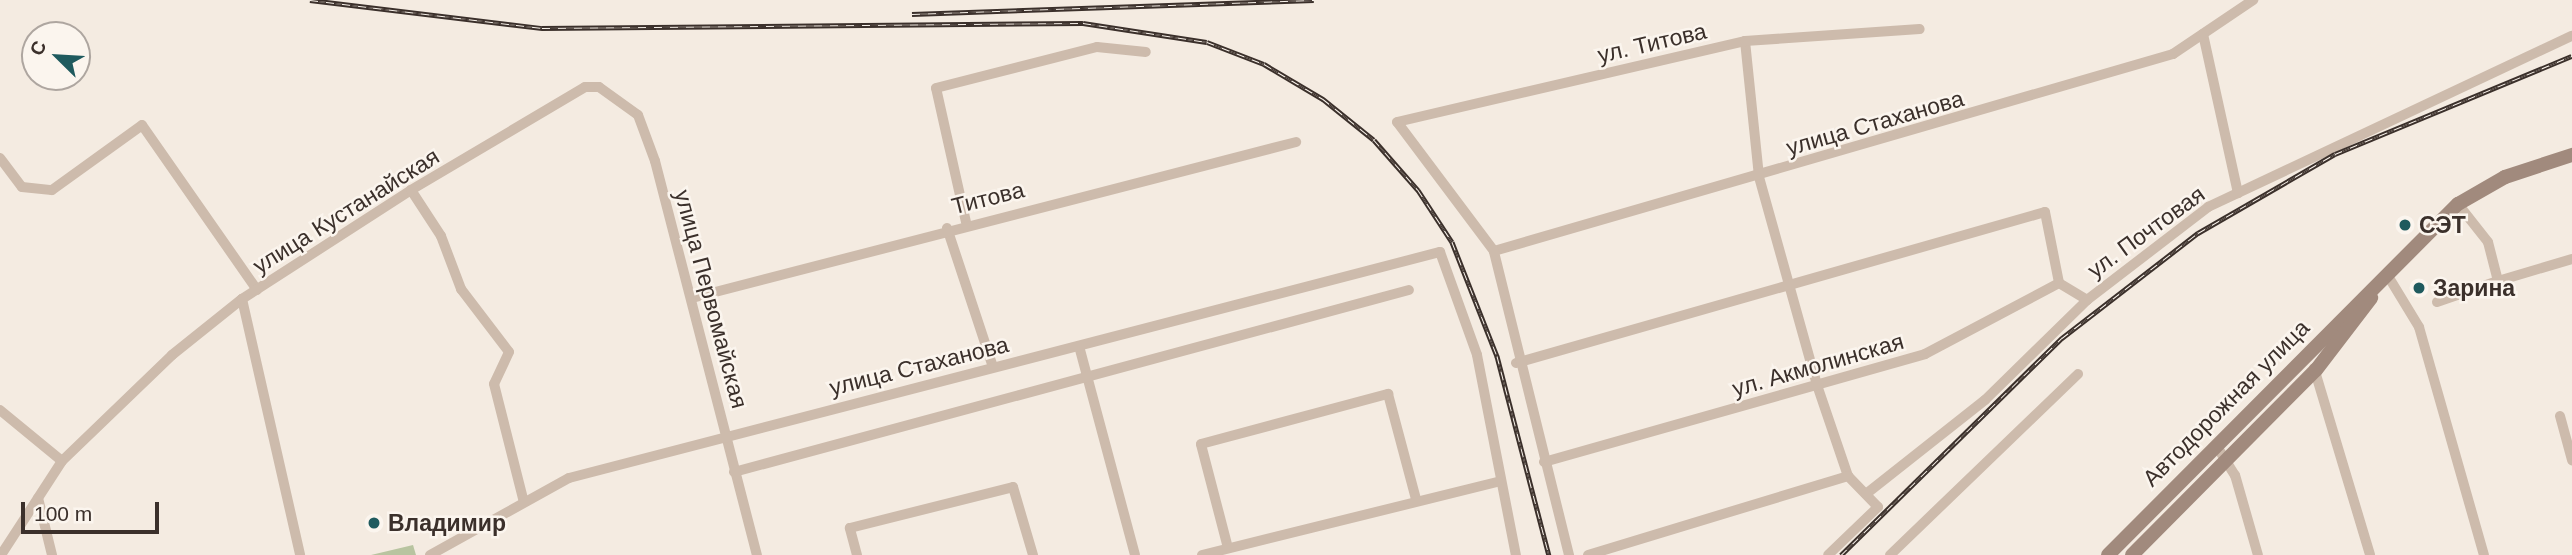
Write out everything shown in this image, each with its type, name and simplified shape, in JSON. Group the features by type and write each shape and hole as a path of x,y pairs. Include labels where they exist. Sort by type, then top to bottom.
{"main road":[{"name":"Автодорожная улица","path":"2122,552 2216,445 2458,204 2505,177 2572,155"},
{"name":"Автодорожная улица","path":"2122,552 2227,458 2316,370 2383,280"}],"street":[{"name":"улица Стаханова","path":"1494,251 1759,177 2173,54 2253,0"},
{"name":"ул. Титова","path":"1494,251 1397,122 1745,41 1920,29"},
{"path":"2203,34 2238,193"},
{"name":"ул. Почтовая","path":"1866,494 1985,400 2087,300 2208,207 2572,36"},
{"path":"1745,41 1759,177 1792,287 1817,385 1848,476 1878,507 1828,555"},
{"path":"967,222 936,88 1097,47 1146,52"},
{"name":"улица Кустанайская","path":"1,555 62,461 141,385 242,299 411,190 585,87"},
{"name":"улица Первомайская","path":"585,87 612,91 638,115 692,298 757,555"},
{"path":"0,158 22,187 52,190 142,125 257,290"},
{"name":"Титова","path":"692,298 967,222 1296,142"},
{"path":"411,190 441,236 461,289 509,352 494,384 523,499"},
{"path":"2458,204 2488,243 2498,281"},
{"name":"ул. Почтовая","path":"1516,363 1792,287 2045,212 2059,283"},
{"path":"947,228 993,367"},
{"path":"1494,251 1516,363 1569,555"},
{"name":"улица Стаханова","path":"430,555 523,499 569,478 1435,253 1444,254 1477,355 1498,482"},
{"path":"2437,302 2572,259"},
{"path":"2383,280 2419,327 2484,555"},
{"path":"2059,283 2087,300"},
{"name":"ул. Акмолинская","path":"1544,462 1925,354 2059,283"},
{"path":"734,472 1409,290"},
{"path":"242,299 300,555"},
{"path":"1079,346 1135,555"},
{"path":"2304,356 2316,370 2370,555"},
{"path":"1890,555 2078,374"},
{"path":"1228,548 1201,444 1388,394 1416,499"},
{"path":"0,410 62,461"},
{"path":"2560,416 2572,460"},
{"path":"2216,445 2227,458 2258,555"},
{"path":"1588,555 1848,476"},
{"path":"1202,555 1416,499 1498,482 1516,555"},
{"path":"857,555 850,528 1013,487 1033,555"},
{"path":"38,498 52,555"}],"green space":[{"path":"413,545 416,555 371,555"}],"railway":[{"path":"310,0 542,28 1083,23 1207,42 1264,64 1323,99 1374,140 1418,190 1452,242 1497,356 1549,555"},
{"path":"912,14 1314,0"},
{"path":"1841,555 2062,338 2198,233 2335,154 2572,56"}],"place":[{"name":"СЭТ","path":"2405,225"},
{"name":"Зарина","path":"2419,288"},
{"name":"Владимир","path":"374,523"}]}
